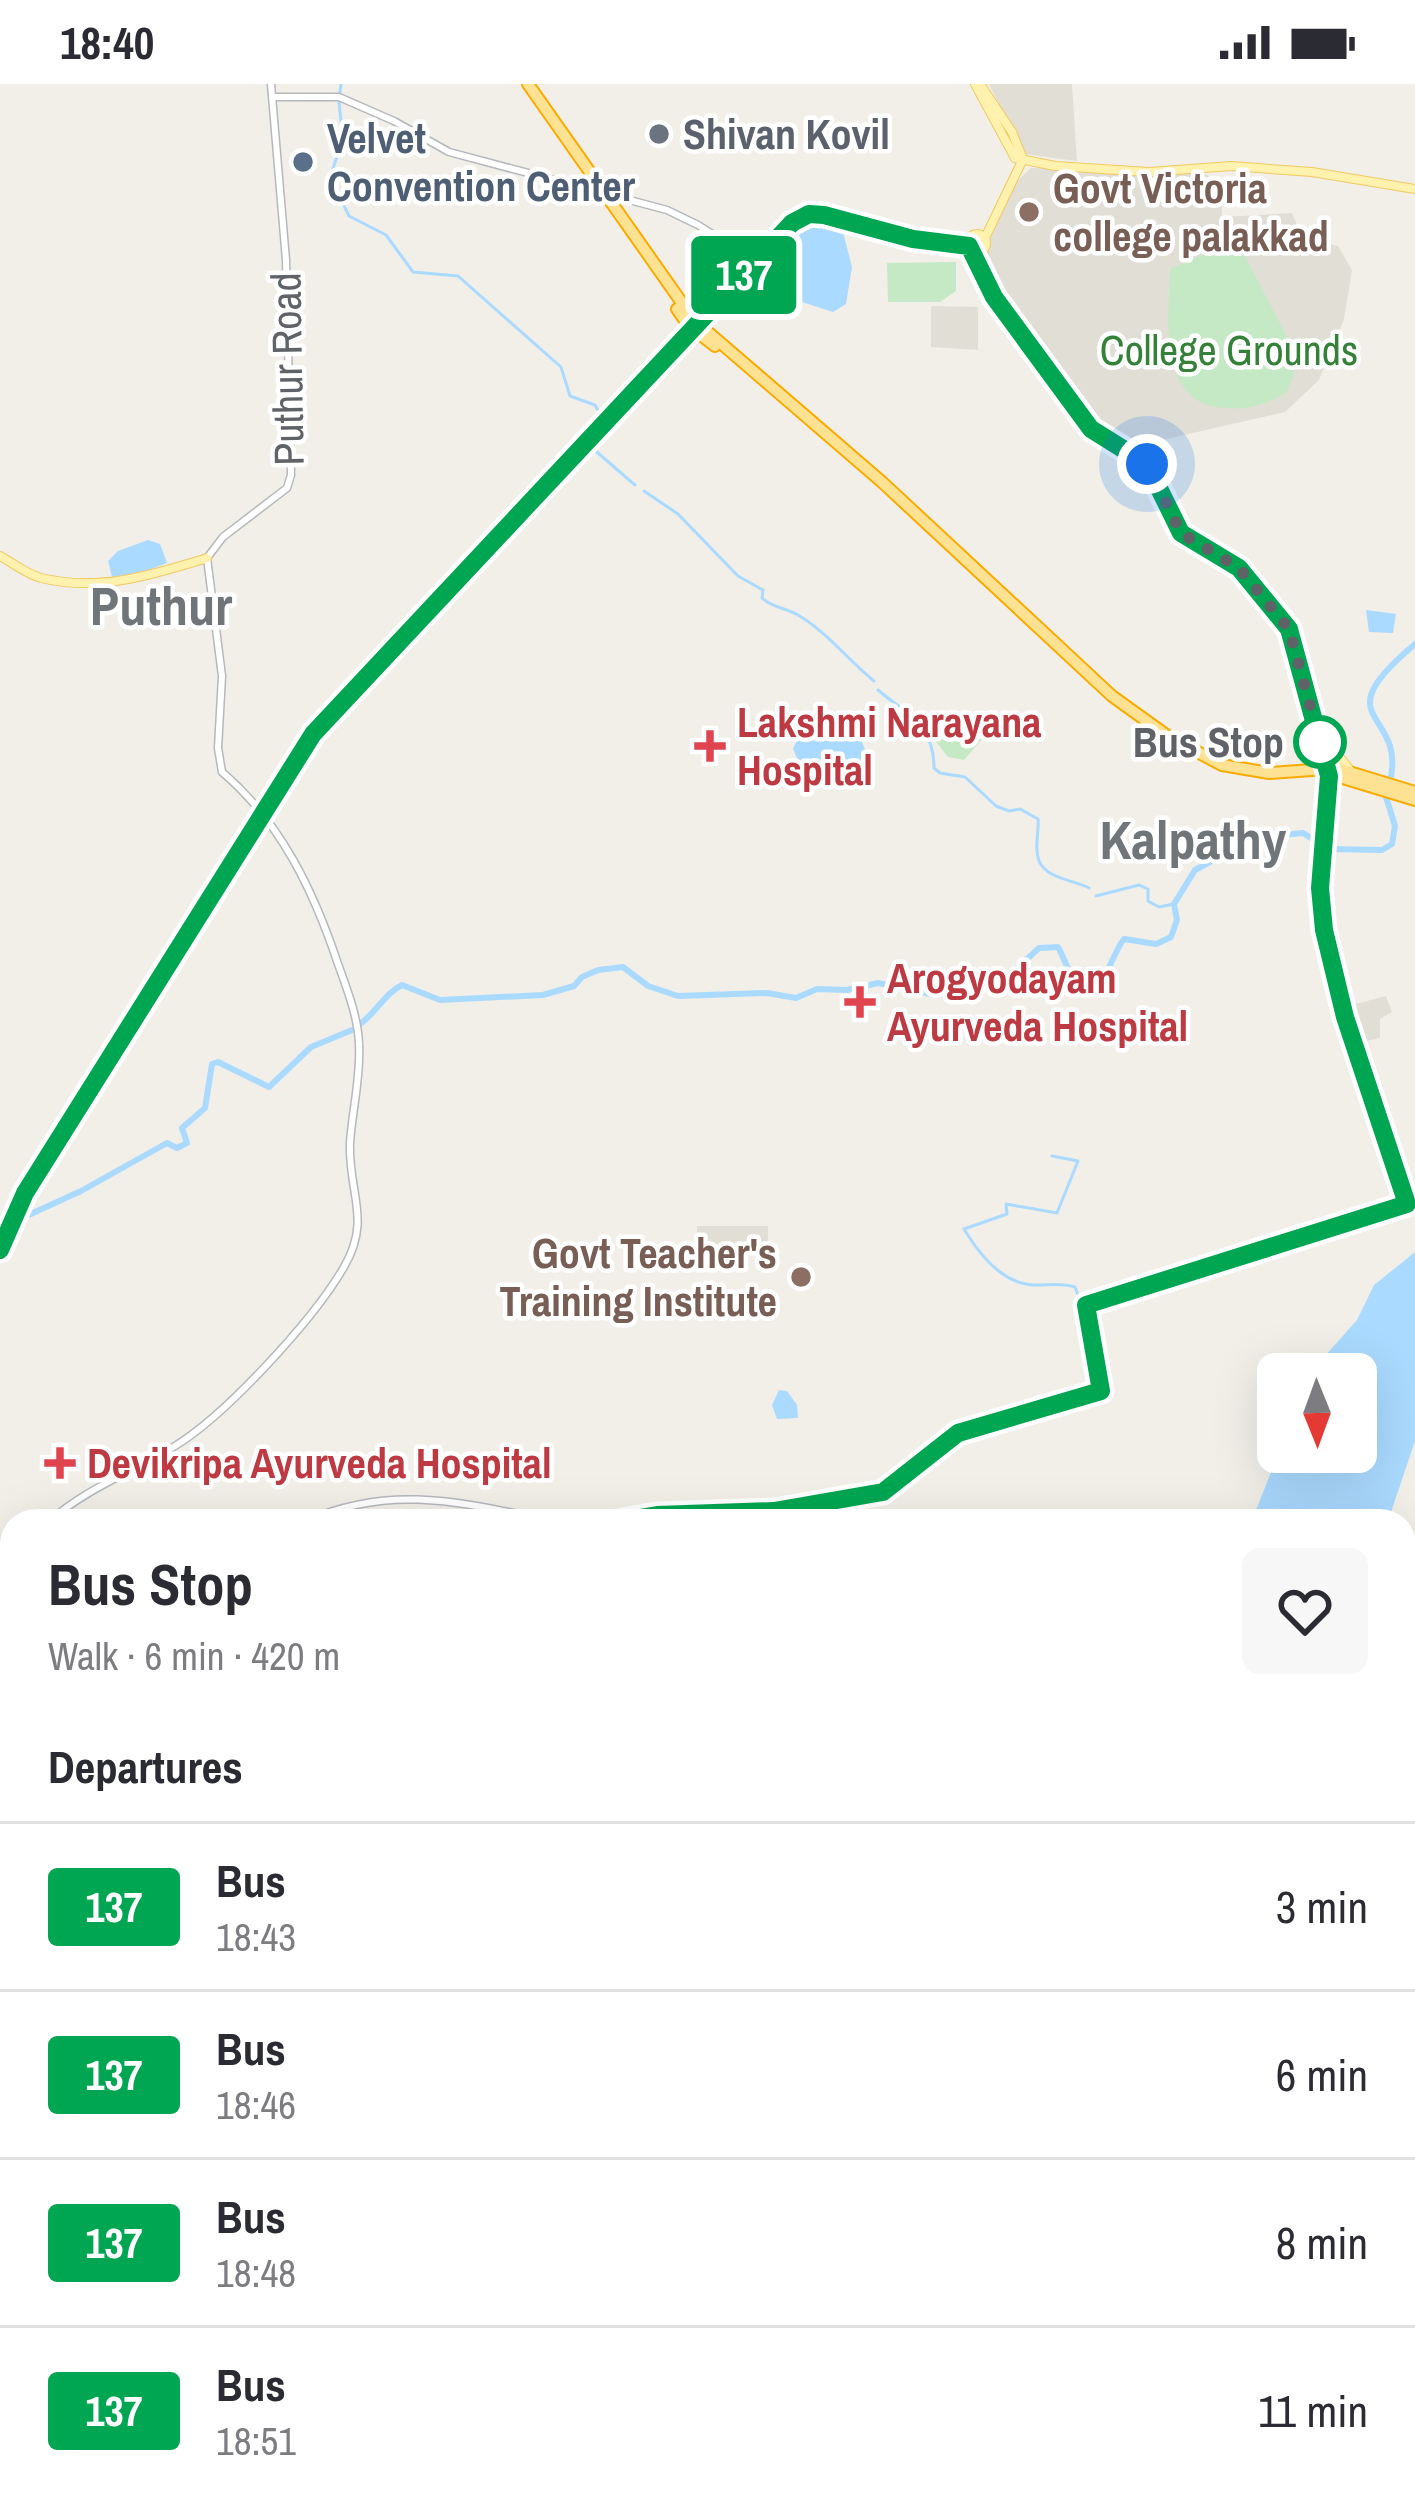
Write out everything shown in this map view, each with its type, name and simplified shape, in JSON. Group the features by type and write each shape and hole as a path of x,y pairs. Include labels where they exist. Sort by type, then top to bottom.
{"highway":[{"path":"525,84 694,324 1091,686 1150,732 1232,775 1282,780 1350,770 1415,796"},
{"path":"1329,772 1415,796"}],"main road":[{"path":"978,84 1012,132 1019,158 977,243 986,283 1091,429 1147,464 1181,533 1239,568 1289,629 1329,772"},
{"path":"1019,158 1055,166 1148,172 1218,165 1312,172 1415,189"},
{"path":"0,1250 19,1207 313,734 576,456 753,260 792,223 809,214 913,239 977,243"},
{"path":"0,556 42,578 106,582 149,577 207,559"},
{"path":"1316,727 1350,770"}],"street":[{"name":"Puthur Road","path":"207,559 223,537 287,488 290,475 286,250 272,84"},
{"path":"272,97 339,97 449,152 667,210 753,260"},
{"path":"69,1509 206,1424 302,1323 344,1268 361,1228 350,1139 356,1115 359,1041 348,992 303,875 245,791 222,772 218,748 222,676 207,559"},
{"path":"785,1509 883,1492 958,1433 1101,1391 1086,1305 1407,1204 1345,1017 1324,930 1320,888 1329,772"},
{"path":"342,1509 372,1499 494,1509"}],"shaded area":[{"path":"989,84 1072,84 1077,161 1024,154"},
{"path":"1031,168 1199,170 1221,184 1222,217 1292,213 1303,239 1338,246 1352,270 1344,319 1319,380 1285,412 1140,445 1108,431 987,269 983,255 1013,185"},
{"path":"931,306 978,307 978,350 931,347"},
{"path":"1386,996 1392,1012 1380,1019 1380,1038 1362,1042 1348,1006"},
{"path":"697,1226 768,1226 768,1241 751,1242 750,1255 697,1259"}],"green space":[{"name":"College Grounds","path":"1223,246 1245,256 1290,343 1294,374 1286,393 1249,407 1202,403 1187,391 1171,355 1170,269"},
{"path":"956,262 956,291 940,302 888,302 887,263"},
{"path":"948,712 982,739 964,760 948,757 930,734"}],"water":[{"path":"818,222 843,232 852,267 846,304 833,312 796,300 788,283 799,234"},
{"path":"148,540 160,544 167,563 112,577 108,561 118,551"},
{"path":"1366,610 1396,614 1393,633 1369,632"},
{"path":"847,711 875,770 864,779 818,788 813,777 806,779 793,749 815,723"},
{"path":"1415,1252 1415,1441 1392,1509 1256,1509 1271,1473 1377,1473 1377,1353 1328,1353 1357,1320 1374,1285"},
{"path":"779,1390 787,1391 797,1405 798,1418 777,1419 772,1405"}],"waterway":[{"path":"340,92 341,84"},
{"path":"339,102 343,139 330,177 349,216 386,235 413,272 458,276 561,367 570,396 595,405 602,417"},
{"path":"611,425 591,447 635,485"},
{"path":"644,491 678,514 738,576 763,590 762,598 809,622 874,681"},
{"path":"1391,777 1392,755 1370,702 1388,669 1415,644"},
{"path":"878,690 924,730 934,768 965,777 996,806 1020,809 1038,819 1042,867 1089,888"},
{"path":"1329,849 1382,850 1392,844 1395,826 1386,797"},
{"path":"360,1024 402,985 440,1000 543,995 574,986 598,970 623,967 648,986 678,996 767,993 796,998 817,989 847,990 878,983 936,995 984,988 1012,973 1039,948 1058,947 1073,977 1090,987 1106,973 1124,939 1156,944 1171,937 1177,920 1174,904 1195,870 1225,854 1282,835 1303,833 1322,845"},
{"path":"1096,896 1139,885 1148,889 1148,901 1159,907 1174,904"},
{"path":"0,1228 81,1191 167,1143 177,1148 187,1143 182,1128 205,1108 212,1064 218,1062 269,1087 311,1047 352,1030"},
{"path":"1052,1156 1078,1161 1057,1213 1006,1204 1007,1214 964,1229 1003,1274 1025,1284 1075,1287 1078,1295 1091,1299 1396,1203"}],"bus line":[{"name":"137","path":"0,1250 25,1193 313,734 792,223 809,214 824,215 913,239 969,246 994,297 1091,429 1147,464 1181,533 1239,568 1289,629 1329,776 1320,888 1324,930 1345,1017 1407,1204 1086,1305 1101,1391 958,1433 883,1492 785,1509"}],"place":[{"name":"Shivan Kovil","path":"659,134"},
{"name":"Velvet Convention Center","path":"303,162"},
{"name":"Govt Victoria college palakkad","path":"1029,212"},
{"name":"Bus Stop","path":"1320,742"},
{"name":"Lakshmi Narayana Hospital","path":"710,746"},
{"name":"Arogyodayam Ayurveda Hospital","path":"860,1002"},
{"name":"Govt Teacher's Training Institute","path":"801,1277"},
{"name":"Devikripa Ayurveda Hospital","path":"60,1463"}],"district":[{"name":"Puthur","path":"161,606"},
{"name":"Kalpathy","path":"1193,840"}],"route":[{"path":"1147,464 1181,533 1239,568 1289,629 1321,746 1320,742"}]}
